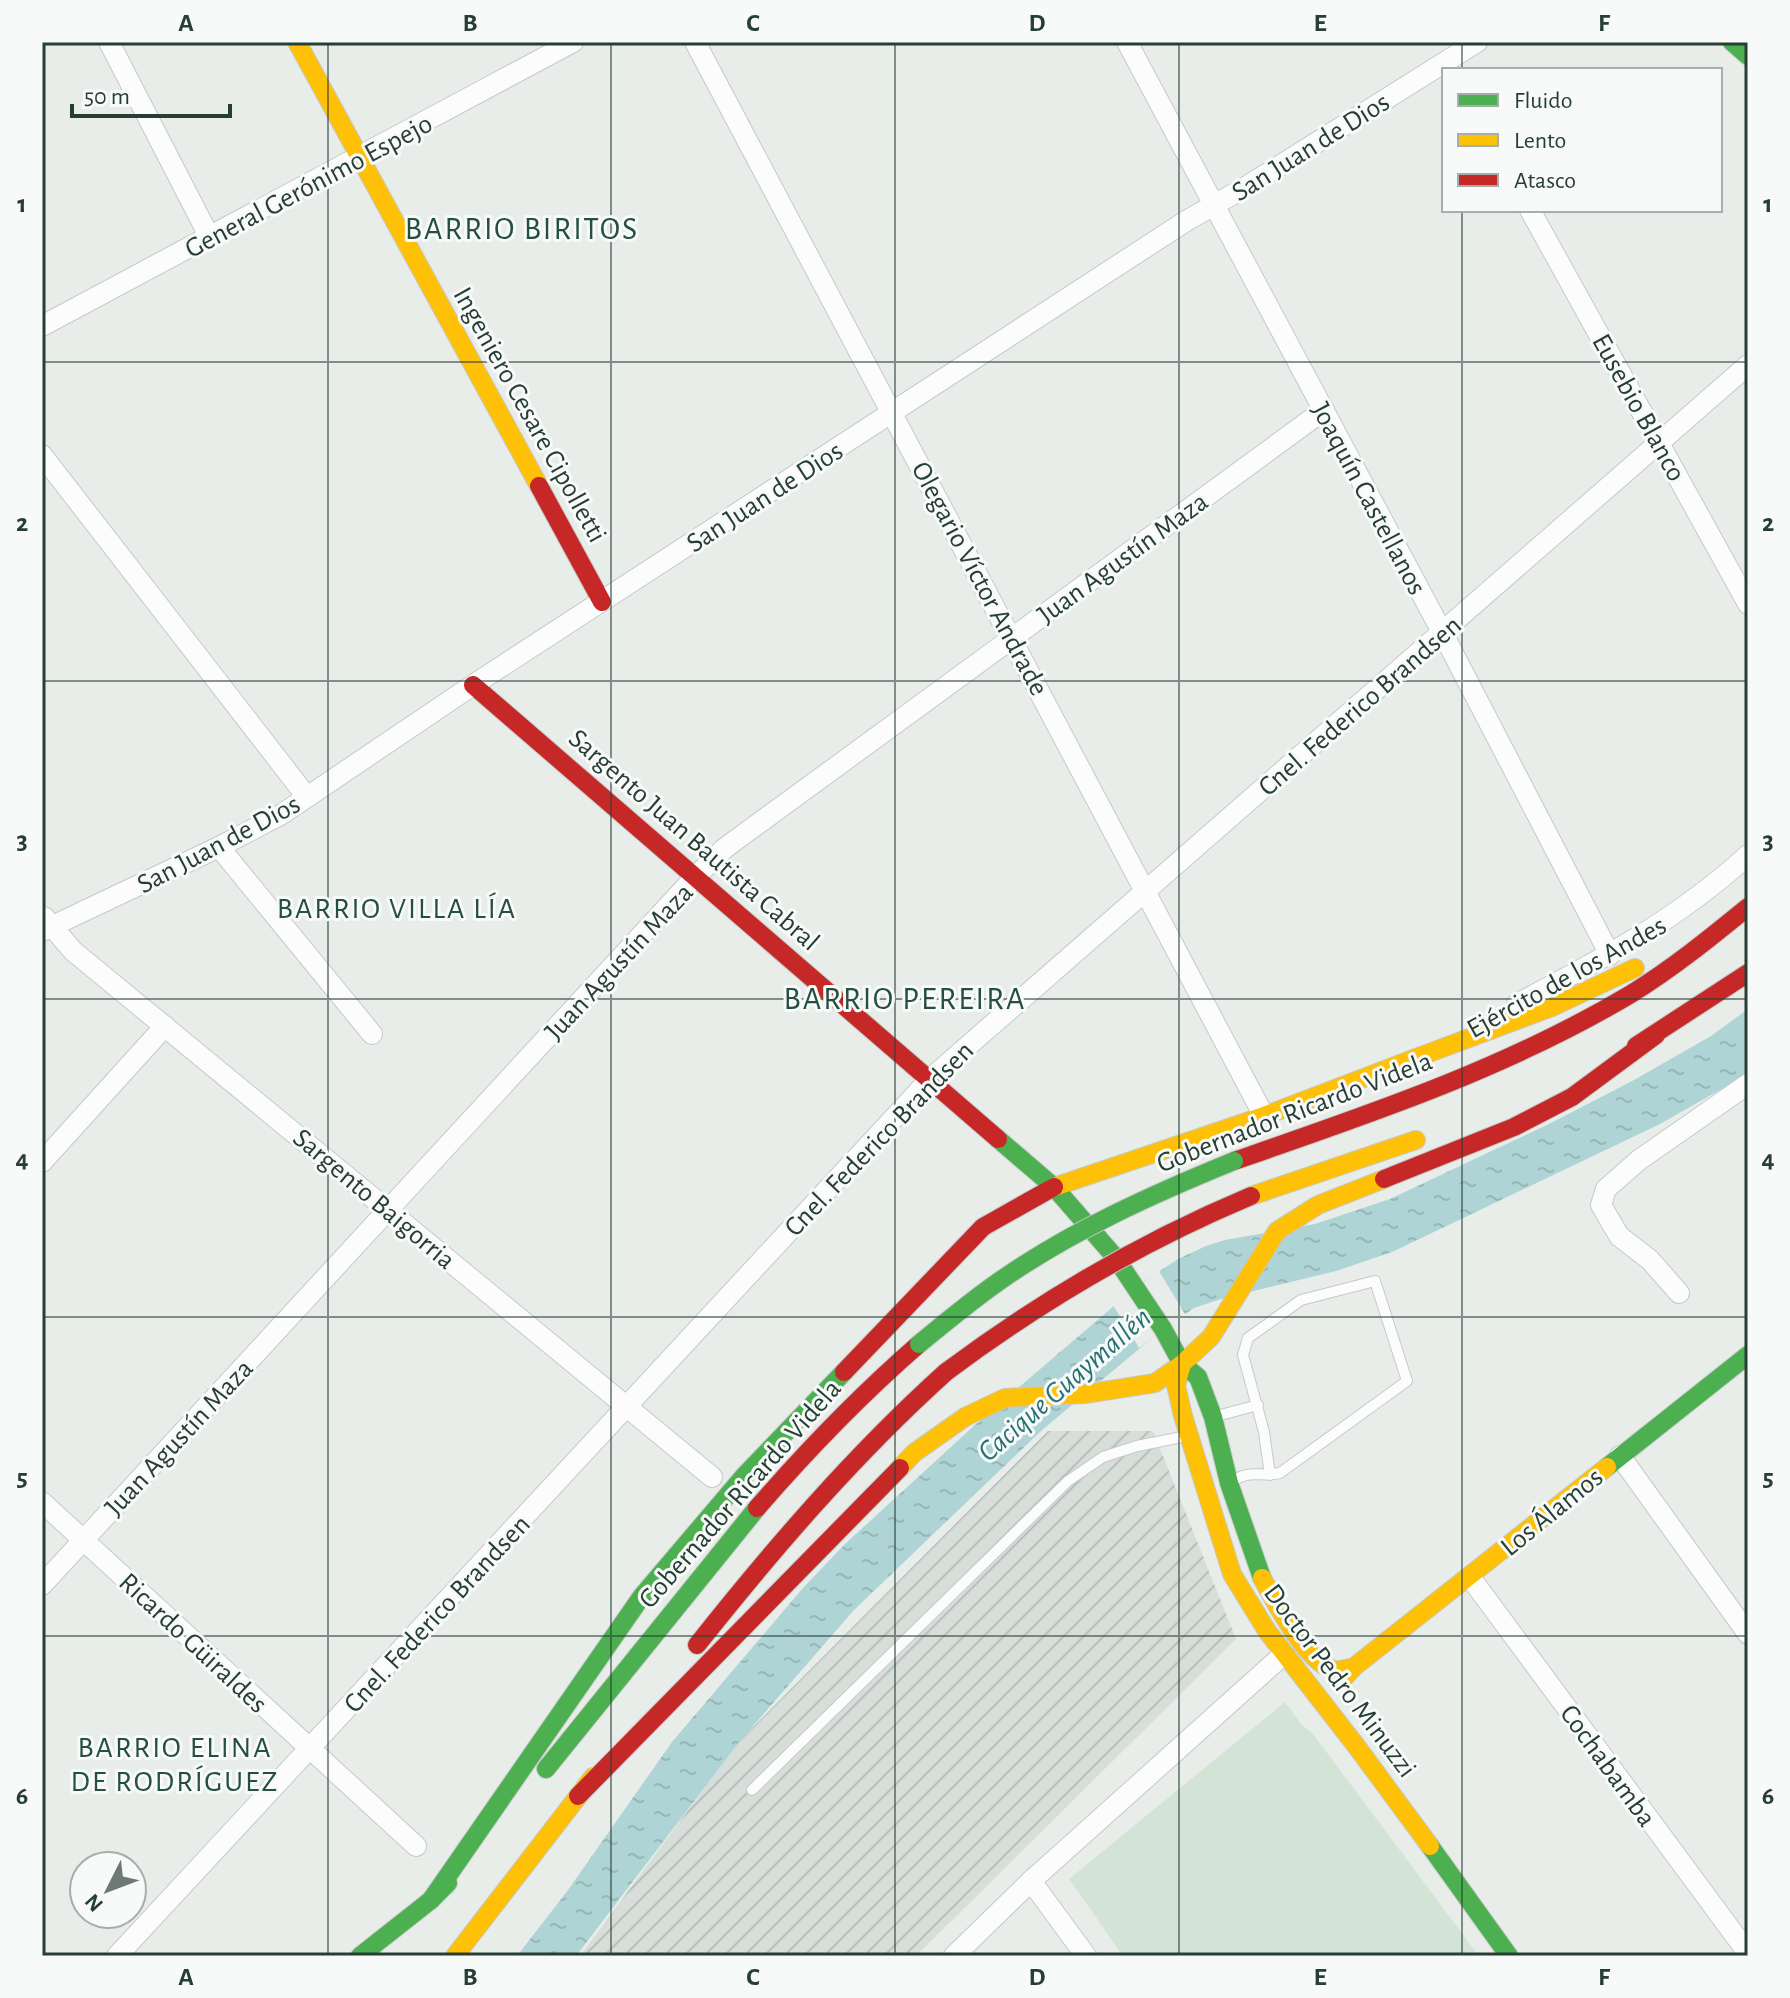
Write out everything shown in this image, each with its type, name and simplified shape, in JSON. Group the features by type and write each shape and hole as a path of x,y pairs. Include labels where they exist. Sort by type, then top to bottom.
{"main road":[{"name":"Ingeniero Cesare Cipolletti","path":"297,42 602,602"},
{"path":"1732,42 1748,56"},
{"name":"Sargento Juan Bautista Cabral","path":"473,685 1054,1187 1101,1239 1149,1307"},
{"path":"1421,1056 1552,1007 1651,961 1745,909"},
{"name":"Gobernador Ricardo Videla","path":"360,1956 431,1900 475,1857 726,1544 812,1444 863,1392 1003,1279 1071,1236 1150,1195 1500,1063 1553,1039 1631,993 1745,909"},
{"path":"578,1796 914,1453 965,1417 1005,1398 1085,1394 1155,1383 1182,1364 1211,1337 1277,1231 1318,1205 1514,1127 1572,1097 1748,973"},
{"path":"1525,1100 1610,1061 1656,1035"},
{"name":"Ejército de los Andes","path":"431,1900 642,1596 744,1476 983,1227 1054,1187 1264,1116 1421,1056"},
{"path":"455,1956 578,1796 802,1516 860,1452 946,1372 1026,1313 1109,1262 1169,1231 1251,1196 1433,1134"},
{"name":"Doctor Pedro Minuzzi","path":"1149,1307 1182,1364 1198,1377 1215,1424 1229,1483 1253,1557 1288,1623 1320,1664 1335,1670 1354,1667"},
{"name":"Los Álamos","path":"1335,1718 1336,1693 1354,1667 1748,1355"},
{"name":"Doctor Pedro Minuzzi","path":"1182,1364 1176,1385 1190,1435 1232,1574 1257,1620 1335,1718 1509,1956"},
{"path":"1283,1655 1290,1641 1288,1623"}],"street":[{"path":"109,42 210,238"},
{"name":"General Gerónimo Espejo","path":"42,326 573,42"},
{"name":"Olegario Víctor Andrade","path":"695,42 1013,637 1264,1116"},
{"name":"Joaquín Castellanos","path":"1127,42 1442,632 1610,955"},
{"path":"1436,42 1449,65"},
{"name":"San Juan de Dios","path":"1449,65 1477,42"},
{"name":"San Juan de Dios","path":"45,924 258,828 473,685 1214,205 1442,69"},
{"name":"Eusebio Blanco","path":"1531,212 1748,604"},
{"name":"Cnel. Federico Brandsen","path":"117,1956 930,1079 963,1047 1147,891 1748,365"},
{"name":"Juan Agustín Maza","path":"42,1585 725,848 1324,410"},
{"path":"42,455 307,797"},
{"path":"219,847 372,1034"},
{"name":"Ejército de los Andes","path":"1421,1056 1610,955 1680,912 1748,855"},
{"name":"Sargento Baigorria","path":"45,924 73,951 712,1477"},
{"path":"42,1162 165,1026"},
{"path":"1679,1293 1650,1260 1619,1236 1601,1205 1606,1189 1639,1160 1748,1084"},
{"path":"1620,1456 1748,1634"},
{"name":"Ricardo Güiraldes","path":"42,1502 416,1846"},
{"name":"Cochabamba","path":"1470,1577 1748,1953"},
{"path":"954,1956 1031,1881 1283,1655"},
{"path":"1031,1881 1086,1956"}],"lane":[{"path":"1229,1483 1246,1473 1270,1475 1280,1473 1407,1381 1375,1281 1301,1300 1248,1338 1243,1355 1258,1405 1270,1475"},
{"path":"752,1790 1068,1481 1103,1457 1190,1435 1258,1405"}],"shaded area":[{"path":"1048,1431 1153,1431 1236,1639 916,1956 580,1956 740,1740"}],"green space":[{"path":"1285,1702 1301,1724 1313,1734 1479,1956 1123,1956 1069,1879"}],"water":[{"name":"Cacique Guaymallén","path":"1748,1009 1748,1074 1660,1124 1392,1252 1336,1271 1194,1308 1163,1329 1042,1430 854,1610 740,1741 576,1956 517,1956 568,1890 672,1742 803,1588 845,1544 976,1424 1136,1287 1178,1259 1206,1246 1315,1224 1390,1199 1634,1080 1711,1036"}],"pier":[{"path":"1159,1271 1185,1314 1139,1348 1113,1305"}],"traffic: fast":[{"path":"1732,42 1748,56"},
{"path":"998,1139 1054,1187 1115,1257 1163,1329 1182,1364 1198,1377 1213,1417 1229,1483 1262,1578"},
{"path":"919,1344 990,1288 1056,1245 1144,1200 1234,1161"},
{"path":"1607,1467 1748,1355"},
{"path":"431,1900 642,1596 744,1476 844,1372"},
{"path":"546,1769 757,1508"},
{"path":"1430,1846 1509,1956"},
{"path":"360,1956 448,1883"}],"traffic: slow":[{"path":"297,42 539,486"},
{"path":"1421,1056 1552,1007 1635,968"},
{"path":"1054,1187 1264,1116 1421,1056"},
{"path":"1251,1196 1416,1140"},
{"path":"900,1468 914,1453 965,1417 1005,1398 1085,1394 1155,1383 1182,1364 1211,1337 1277,1231 1318,1205 1384,1179"},
{"path":"1182,1364 1176,1385 1183,1416 1232,1574 1267,1631 1430,1846"},
{"path":"1343,1679 1354,1667 1607,1467"},
{"path":"1262,1578 1293,1631 1314,1657 1335,1670 1354,1667"},
{"path":"455,1956 593,1777"}],"traffic: jam":[{"path":"539,486 602,602"},
{"path":"473,685 998,1139"},
{"path":"1234,1161 1437,1088 1536,1045 1647,984 1748,907"},
{"path":"1636,1046 1748,973"},
{"path":"1384,1179 1514,1127 1572,1097 1656,1035"},
{"path":"844,1372 983,1227 1054,1187"},
{"path":"946,1372 1055,1297 1131,1253 1251,1196"},
{"path":"757,1508 835,1423 919,1344"},
{"path":"697,1645 816,1503 879,1436 946,1372"},
{"path":"578,1796 900,1468"}],"district":[{"name":"BARRIO BIRITOS","path":"522,228"},
{"name":"BARRIO VILLA LÍA","path":"397,908"},
{"name":"BARRIO PEREIRA","path":"905,998"},
{"name":"BARRIO ELINA DE RODRÍGUEZ","path":"175,1764"}]}
